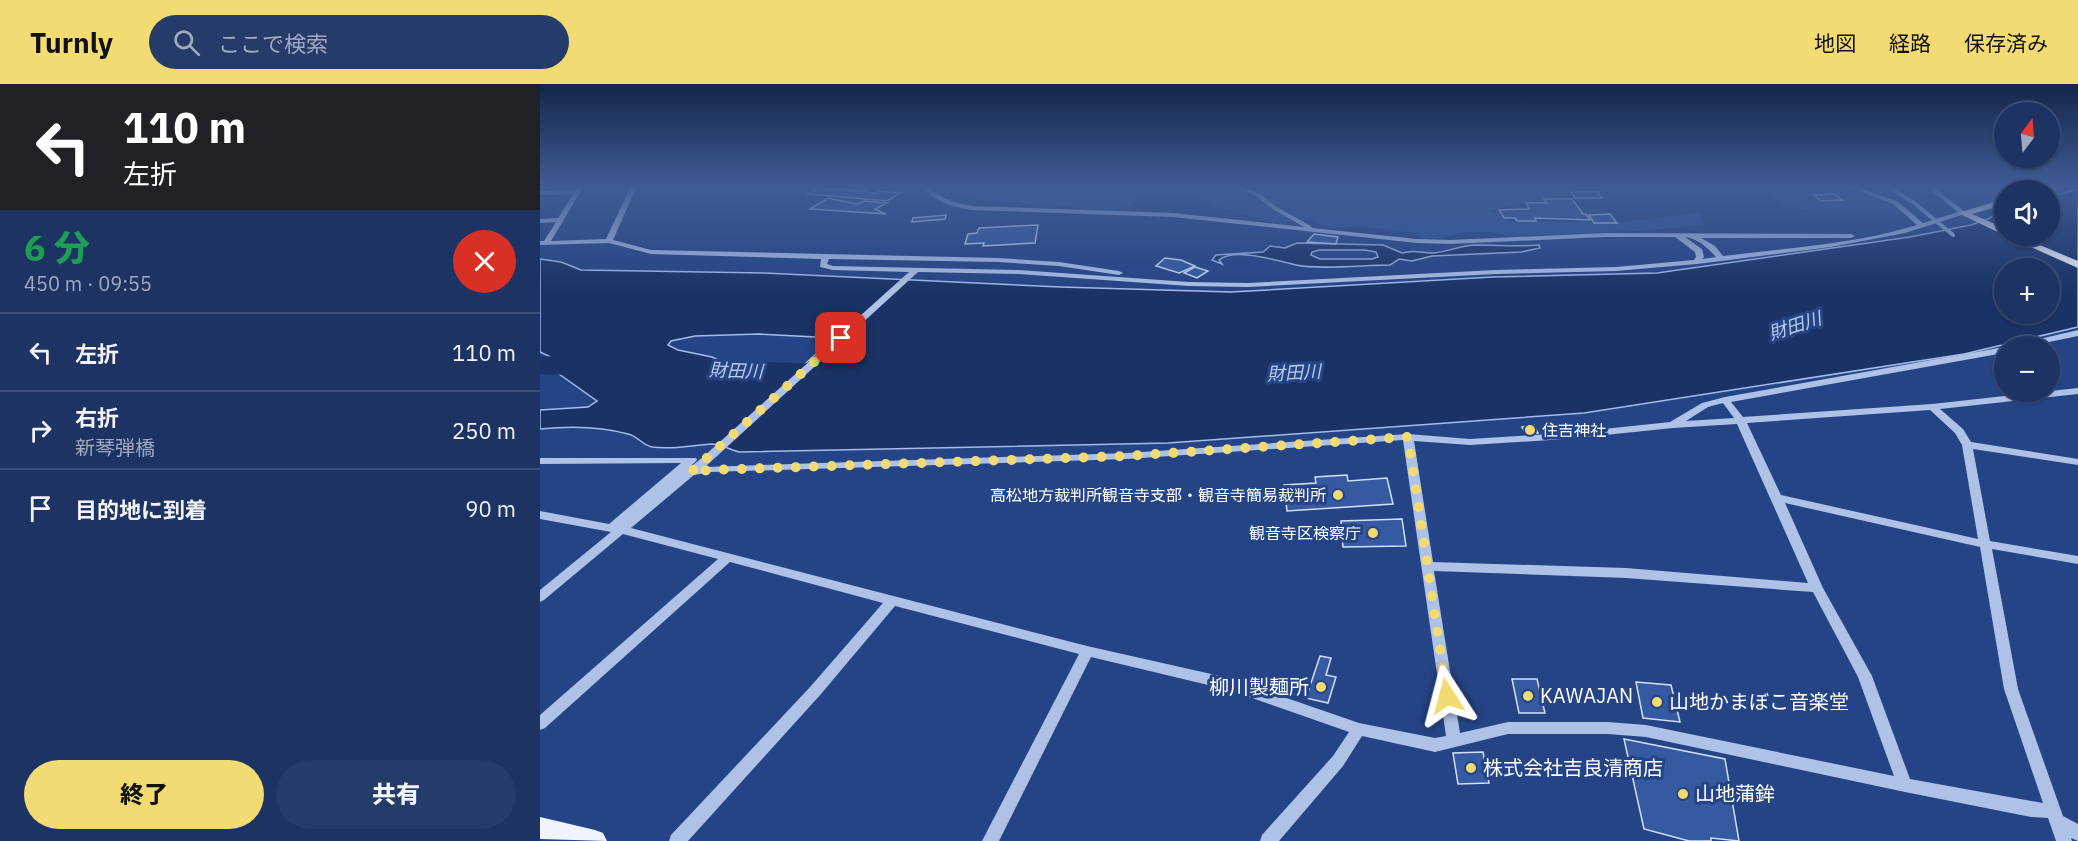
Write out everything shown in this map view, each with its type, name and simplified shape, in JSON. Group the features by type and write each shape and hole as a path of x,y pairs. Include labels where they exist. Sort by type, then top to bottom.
{"main road":[{"path":"1979,221 1994,228"},
{"path":"2034,246 2078,265"},
{"path":"540,828 595,841"}],"street":[{"path":"543,242 558,221"},
{"path":"609,241 618,221"},
{"path":"1233,221 1382,238 1450,242 1604,235 1878,236"},
{"path":"1299,221 1315,230"},
{"path":"1921,221 1925,225"},
{"path":"826,256 823,265 833,268 912,274 1019,272 1248,285 1495,272 1636,268 1720,260 1878,236 1936,221"},
{"path":"1675,235 1699,251 1700,257 1697,262"},
{"path":"1692,235 1712,248 1720,260"},
{"path":"543,242 609,241 651,252 1059,264 1098,268 1146,281"},
{"path":"616,529 707,459 912,274"},
{"path":"2060,337 2078,333"},
{"path":"1673,425 1706,405 1725,400 1994,352"},
{"path":"691,472 723,469 1127,456 1408,437 1470,442 1932,407 2078,391"},
{"path":"1725,400 1741,421 1817,588 1865,676 1905,785"},
{"path":"1932,407 1959,431 1967,445 2011,689 2064,841"},
{"path":"1408,437 1454,739"},
{"path":"1967,445 2078,462"},
{"path":"540,461 692,460 540,597"},
{"path":"1777,498 1983,543 2078,560"},
{"path":"540,514 616,529 1087,651 1229,684 1359,729 1435,746 1454,739 1509,728 1646,731 2031,809 2055,816 2078,833"},
{"path":"540,724 726,559"},
{"path":"1428,566 1626,573 1817,588"},
{"path":"677,841 816,690 893,600"},
{"path":"990,841 1087,651"},
{"path":"1268,841 1338,761 1359,729"}],"shaded area":[{"path":"1270,221 1288,221 1280,224"},
{"path":"1313,221 1703,221 1704,225 1637,231 1510,236 1492,232 1463,232 1439,239 1423,238 1414,233 1358,226 1335,229"}],"water":[{"path":"1981,221 1994,221 1994,246 2060,246 2060,221 2078,221 2078,327 2040,336 1994,336 1994,347 1964,354 1584,413 1168,443 739,452 712,444 674,448 652,447 631,435 595,428 540,429 540,410 588,407 597,401 559,374 556,370 557,360 540,352 540,259 561,262 581,270 764,273 1060,287 1231,292 1493,277 1657,273 1910,237","holes":["759,334 834,338 789,378 746,373 712,357 678,350 668,345 671,341 695,336"]},
{"path":"1297,243 1383,245 1402,253 1413,251 1433,253 1474,245 1539,245 1540,248 1521,252 1432,256 1412,261 1399,259 1390,265 1342,267 1296,265 1246,255 1226,256 1219,260 1222,264 1212,260 1216,255 1263,252 1270,246 1285,248","holes":["1319,250 1376,252 1378,257 1320,259 1311,255 1312,252"]}],"building":[{"path":"1593,221 1617,223 1594,223"},
{"path":"1038,225 1035,243 983,246 984,243 965,244 968,234 977,233 979,228"},
{"path":"1314,234 1338,237 1336,244 1307,242"},
{"path":"1165,258 1181,260 1195,266 1179,273 1156,266"},
{"path":"1195,267 1208,271 1197,278 1184,273"},
{"name":"住吉神社","path":"1534,425 1538,433 1526,434 1522,427"},
{"name":"高松地方裁判所観音寺支部・観音寺簡易裁判所","path":"1347,475 1348,481 1387,478 1393,504 1287,511 1284,485 1316,483 1315,477"},
{"name":"観音寺区検察庁","path":"1402,519 1406,546 1343,547 1341,521"},
{"name":"柳川製麺所","path":"1320,656 1331,658 1326,675 1336,677 1328,703 1306,698"},
{"name":"KAWAJAN","path":"1512,679 1537,679 1545,713 1519,713"},
{"name":"山地かまぼこ音楽堂","path":"1636,682 1671,685 1680,722 1643,718"},
{"name":"山地蒲鉾","path":"1624,739 1725,759 1739,841 1711,838 1711,841 1689,841 1644,829"},
{"name":"株式会社吉良清商店","path":"1483,752 1489,783 1458,784 1453,753"}],"waterway":[{"path":"1936,221 1953,235"},
{"name":"財田川","path":"540,365 603,367"},
{"name":"財田川","path":"695,370 843,373"}],"place":[{"name":"住吉神社","path":"1530,430"},
{"name":"高松地方裁判所観音寺支部・観音寺簡易裁判所","path":"1338,495"},
{"name":"観音寺区検察庁","path":"1373,533"},
{"name":"柳川製麺所","path":"1321,687"},
{"name":"KAWAJAN","path":"1528,696"},
{"name":"山地かまぼこ音楽堂","path":"1657,702"},
{"name":"株式会社吉良清商店","path":"1471,768"},
{"name":"山地蒲鉾","path":"1683,794"}],"route":[{"path":"841,338 691,472 1127,456 1408,437 1447,696"}]}
